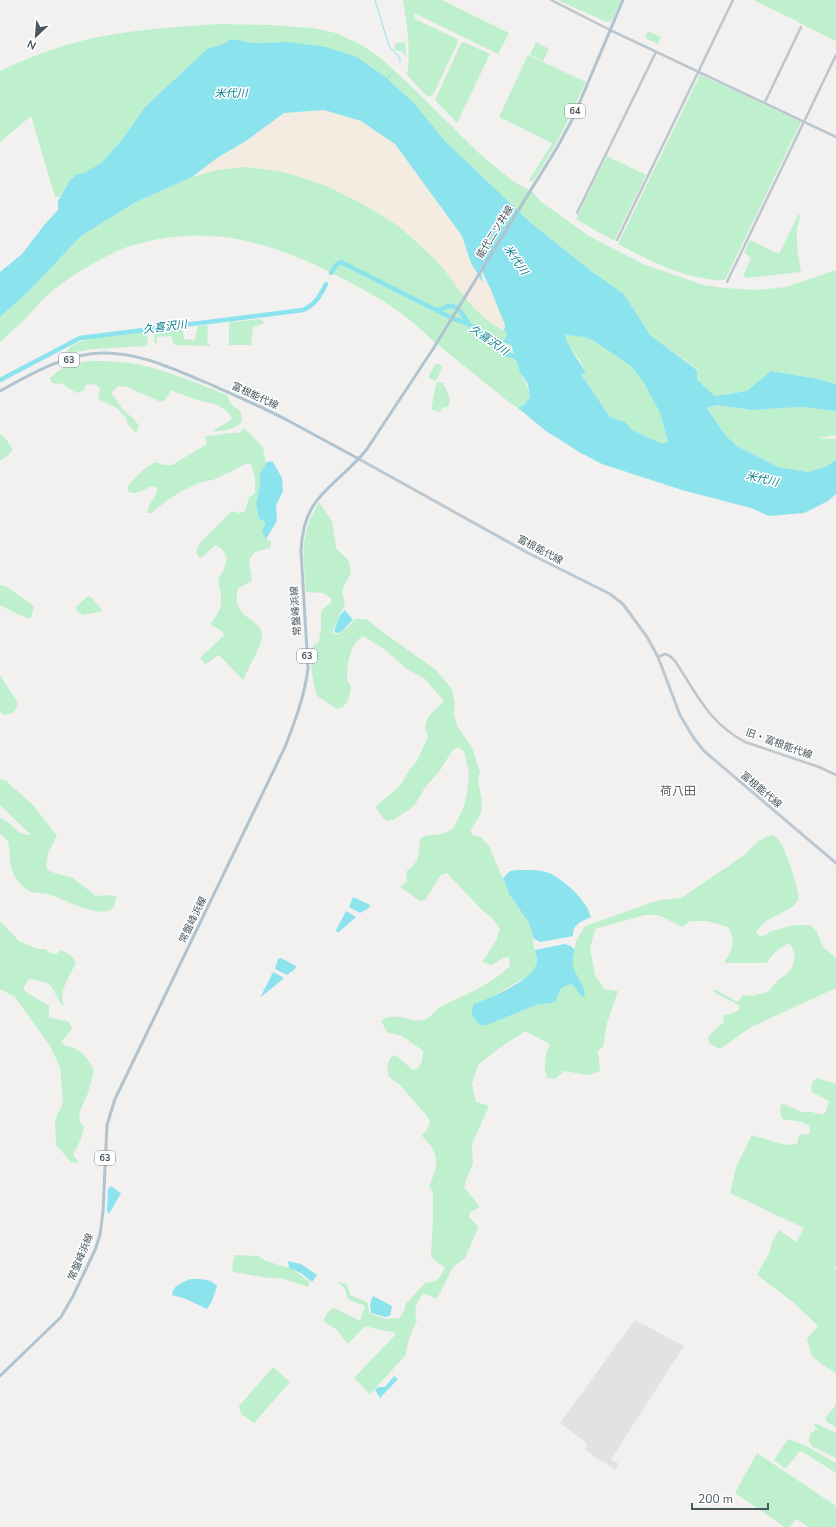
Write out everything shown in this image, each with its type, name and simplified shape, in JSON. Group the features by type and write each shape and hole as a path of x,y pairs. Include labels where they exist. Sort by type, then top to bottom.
{"main road":[{"name":"能代二ツ井線","path":"359,459 436,343 554,152 573,118 622,0"},
{"name":"富根能代線","path":"0,391 45,368 82,355 117,353 158,362 246,400 287,420 528,553 616,598 623,604 637,622 658,657 680,715 693,737 704,751 836,864"},
{"name":"常盤峰浜線","path":"0,1376 61,1317 95,1250 100,1235 103,1212 107,1125 115,1099 285,747 303,695 307,680 308,668 301,551 304,523 315,501 359,459"}],"street":[{"path":"551,0 656,52 765,102 836,138"},
{"path":"617,240 733,0"},
{"path":"765,102 801,27"},
{"path":"577,213 656,52"},
{"path":"727,282 836,55"},
{"name":"旧・富根能代線","path":"658,657 665,654 670,656 675,661 707,712 737,738 819,767 836,775"}],"shaded area":[{"path":"635,1320 684,1346 611,1459 619,1464 615,1470 585,1450 587,1445 585,1442 560,1423"}],"green space":[{"path":"403,0 442,0 509,33 498,54 414,13 415,19 457,39 458,42 434,93 431,96 427,96 407,75 409,47"},
{"path":"557,0 621,0 612,21 607,22"},
{"path":"753,0 836,0 836,41 797,21"},
{"path":"217,24 270,25 312,28 336,33 360,44 379,57 406,81 482,156 514,182 533,192 540,201 589,236 643,264 703,285 758,290 786,287 836,270 836,384 818,379 771,371 747,391 715,396 696,380 697,369 650,335 624,294 590,270 531,223 445,141 413,102 384,76 288,42 254,43 231,39 223,44 207,49 145,107 122,140 101,163 84,173 77,174 70,180 60,197 55,197 31,116 0,142 0,71 47,51 94,38 135,31"},
{"path":"648,31 661,37 658,44 645,38"},
{"path":"405,42 406,57 403,52 394,50 396,43"},
{"path":"464,42 490,54 457,123 435,100 461,43"},
{"path":"536,42 549,49 543,61 530,55"},
{"path":"528,55 586,82 558,140 533,182 529,180 552,143 499,117"},
{"path":"699,74 801,122 725,280 683,274 643,257 618,244 699,77"},
{"path":"607,156 646,175 614,241 576,219"},
{"path":"244,167 282,171 327,186 365,205 399,226 434,258 447,272 459,290 492,324 504,330 529,390 530,397 525,404 518,408 510,403 402,314 369,292 297,257 273,248 224,237 172,237 145,242 115,252 80,271 52,291 0,342 0,317 31,289 81,236 136,202 192,177 216,170"},
{"path":"798,215 800,215 797,228 797,245 801,272 747,278 743,276 751,258 744,253 750,240 779,254"},
{"path":"260,319 264,322 263,324 253,327 251,345 229,345 230,322"},
{"path":"206,325 208,327 207,342 211,346 175,345 171,336 157,337 157,343 155,344 155,333 182,330 184,339 195,340 197,328 199,326"},
{"path":"144,333 148,336 147,346 94,349 69,353 67,351 72,346 89,339 111,335"},
{"path":"565,335 584,337 594,341 631,366 644,383 660,413 668,442 661,443 632,430 625,422 610,417 581,374 586,373 580,360 569,348"},
{"path":"91,361 121,362 151,368 184,378 227,395 231,404 241,412 242,421 228,430 212,431 232,418 222,407 197,400 171,390 165,400 161,402 127,387 118,386 111,393 124,411 134,419 139,426 136,433 129,426 126,418 117,408 98,399 100,389 96,384 86,385 83,391 76,393 63,384 52,383 50,378 64,368 73,364"},
{"path":"435,364 439,364 442,368 436,381 429,378"},
{"path":"436,383 443,383 449,401 448,407 442,408 440,412 432,410"},
{"path":"717,405 751,410 802,407 836,411 836,435 818,438 836,439 836,460 825,467 808,472 778,467 737,446 725,435 707,408"},
{"path":"244,428 264,448 263,450 266,463 260,474 260,485 256,504 259,519 265,522 265,538 271,542 270,548 255,552 249,559 252,581 238,588 237,599 239,607 242,612 258,625 261,630 262,637 257,652 243,680 220,656 217,656 206,664 200,658 224,635 222,631 210,624 220,608 221,598 218,579 223,572 227,558 222,549 215,545 206,554 199,558 196,552 200,543 232,511 239,513 245,511 249,497 255,493 255,478 251,464 246,464 213,480 201,482 180,492 151,513 147,513 149,506 156,495 157,488 153,486 140,492 131,493 128,491 128,486 140,472 152,464 156,462 163,465 172,465 207,444 205,436 239,433"},
{"path":"0,434 6,439 13,450 0,461"},
{"path":"319,502 332,521 336,548 349,561 351,572 342,592 345,603 332,633 336,635 346,629 356,619 366,619 436,670 452,689 455,704 454,714 457,725 472,748 480,772 478,780 482,801 481,813 471,830 472,835 481,837 489,846 509,894 529,923 537,960 536,966 531,974 490,998 480,1025 487,1025 536,1005 552,1003 556,1001 558,993 565,985 573,984 582,997 584,991 573,971 571,957 576,941 585,926 659,900 681,898 746,854 761,840 772,835 777,838 788,858 799,899 790,908 765,922 756,933 761,937 772,931 794,925 809,925 816,930 823,947 836,958 836,988 751,1027 720,1049 710,1044 708,1038 713,1031 724,1022 723,1016 738,1011 740,1007 713,992 714,989 738,1002 743,995 752,996 768,992 777,981 787,974 792,968 795,956 790,943 777,951 767,963 724,963 733,942 731,933 728,927 707,921 690,921 683,927 658,915 645,915 595,929 590,948 595,975 604,989 618,991 607,1023 603,1047 598,1051 600,1071 589,1075 564,1071 555,1079 547,1078 545,1061 550,1044 525,1031 498,1049 478,1065 472,1084 476,1102 489,1106 472,1144 473,1164 464,1187 480,1207 470,1212 469,1217 478,1228 465,1258 453,1267 437,1299 423,1293 416,1306 415,1313 417,1321 407,1346 406,1355 370,1394 354,1378 395,1335 394,1332 365,1326 348,1344 336,1329 324,1322 327,1314 334,1308 360,1321 365,1306 349,1299 346,1294 346,1290 338,1282 347,1284 350,1295 367,1302 370,1314 386,1319 399,1319 405,1309 405,1305 426,1282 433,1282 438,1279 445,1268 431,1257 433,1193 429,1186 435,1172 436,1160 432,1148 422,1136 428,1128 430,1122 427,1116 400,1085 389,1077 388,1070 388,1063 393,1055 398,1057 413,1070 418,1068 422,1061 423,1051 402,1036 387,1032 381,1021 392,1016 415,1020 426,1019 440,1007 486,984 503,973 510,966 509,957 503,958 492,965 482,962 496,941 500,929 492,918 482,910 447,873 441,875 425,900 420,901 400,887 407,881 406,872 418,858 420,839 425,836 441,834 453,829 464,806 469,772 464,751 458,747 452,751 439,772 426,786 414,806 395,819 387,821 375,807 400,786 410,769 417,761 428,737 426,731 427,721 432,713 444,701 425,679 407,669 384,649 363,636 354,645 350,656 347,680 351,686 349,697 344,706 337,709 317,696 311,658 313,646 319,642 322,611 331,603 331,598 323,593 306,592 304,546 308,525"},
{"path":"0,585 7,587 31,604 34,608 30,619 0,605"},
{"path":"88,596 91,597 103,611 83,615 77,612 76,607"},
{"path":"0,675 18,703 16,709 11,714 2,714 0,711"},
{"path":"0,779 6,781 33,805 57,836 48,853 46,866 49,871 73,878 96,896 109,895 117,897 114,906 109,910 102,912 94,911 48,894 31,892 18,881 11,867 8,841 0,834 0,818 8,822 21,833 31,835 0,805"},
{"path":"0,921 19,941 38,949 45,949 50,953 56,954 61,950 72,956 76,963 63,990 62,995 64,1007 51,986 46,983 28,979 23,990 49,1006 49,1017 69,1022 72,1028 61,1042 82,1053 89,1061 94,1071 88,1093 80,1111 79,1120 84,1127 81,1139 73,1155 79,1162 72,1163 56,1145 55,1120 63,1103 60,1067 50,1046 15,997 0,989"},
{"path":"817,1078 836,1084 836,1267 833,1268 836,1270 836,1373 819,1362 811,1354 807,1340 818,1326 794,1303 757,1275 779,1230 796,1242 804,1228 730,1193 736,1167 752,1135 785,1145 797,1144 799,1135 809,1134 809,1126 802,1122 782,1119 780,1112 781,1105 784,1104 802,1112 812,1112 822,1115 826,1112 829,1101 812,1092 812,1084"},
{"path":"235,1255 258,1256 266,1261 292,1269 310,1282 308,1287 281,1278 268,1278 233,1272 232,1268"},
{"path":"273,1367 290,1382 254,1423 241,1414 239,1406"},
{"path":"836,1405 836,1427 827,1422 825,1418"},
{"path":"815,1423 836,1433 836,1458 813,1447 809,1442 810,1434 819,1429 814,1426"},
{"path":"788,1439 806,1446 836,1463 836,1473 800,1451 787,1467 784,1468 774,1460"},
{"path":"757,1453 836,1506 836,1527 808,1527 796,1519 790,1527 785,1527 735,1493"}],"sand":[{"path":"324,110 361,121 395,144 462,236 471,263 483,281 479,265 505,325 504,330 493,324 474,308 444,269 417,241 396,224 373,209 348,196 297,176 271,170 232,167 192,177 217,158 246,141 284,113"}],"water":[{"name":"米代川","path":"231,39 254,43 288,42 326,47 357,57 384,76 413,102 445,141 531,223 590,270 624,294 650,335 697,370 697,380 715,396 747,391 771,371 818,379 836,384 836,411 802,407 751,410 717,405 707,408 725,435 737,446 778,467 808,472 825,467 836,460 836,494 828,501 804,513 769,516 751,508 682,490 602,464 579,452 546,431 518,408 525,404 530,397 528,384 520,372 511,345 503,342 507,335 504,330 505,325 480,267 483,283 471,263 462,236 395,144 361,121 324,110 284,113 246,141 217,158 192,177 136,202 81,236 31,289 0,317 0,272 22,254 58,210 58,201 70,180 77,174 84,173 101,163 122,140 145,107 207,49 223,44","holes":["565,335 584,337 594,341 631,366 644,383 660,413 668,442 661,443 632,430 625,422 610,417 581,374 586,373"]},
{"path":"269,461 273,462 282,478 283,491 276,505 277,521 266,539 262,531 265,522 259,519 256,504 260,485 260,474 266,463"},
{"path":"345,610 353,620 343,630 336,633 334,632 338,620"},
{"path":"510,871 541,871 549,873 559,879 570,887 579,897 587,907 591,917 580,922 576,926 573,936 540,942 533,938 529,923 509,894 503,878"},
{"path":"353,897 370,905 369,908 360,913 349,907"},
{"path":"346,911 356,917 339,932 337,932 336,930"},
{"path":"564,944 571,946 575,950 573,957 574,969 582,984 585,996 582,997 572,984 568,985 561,990 556,1001 552,1003 536,1005 487,1025 480,1025 472,1013 474,1004 490,998 518,983 533,971 537,959 535,950"},
{"path":"281,958 296,966 295,969 287,975 275,969 278,959"},
{"path":"273,972 284,978 260,998"},
{"path":"111,1186 121,1193 109,1214 107,1211 108,1189"},
{"path":"288,1261 301,1264 317,1275 312,1282 301,1273 289,1268"},
{"path":"190,1279 208,1280 217,1286 212,1301 207,1309 186,1299 172,1295 176,1287"},
{"path":"373,1296 392,1306 390,1316 385,1317 371,1313 370,1304"},
{"path":"394,1376 398,1379 380,1398 375,1390 378,1387 385,1387"}],"waterway":[{"path":"375,0 389,46 400,58 400,63"},
{"path":"387,79 393,72"},
{"name":"久喜沢川","path":"331,273 337,264 341,262 454,319 469,324 507,354 519,358"},
{"name":"久喜沢川","path":"0,380 80,338 303,310 317,299 326,284"},
{"path":"437,310 448,306 453,306 461,312 469,324"}],"district":[{"name":"荷八田","path":"678,791"}]}
